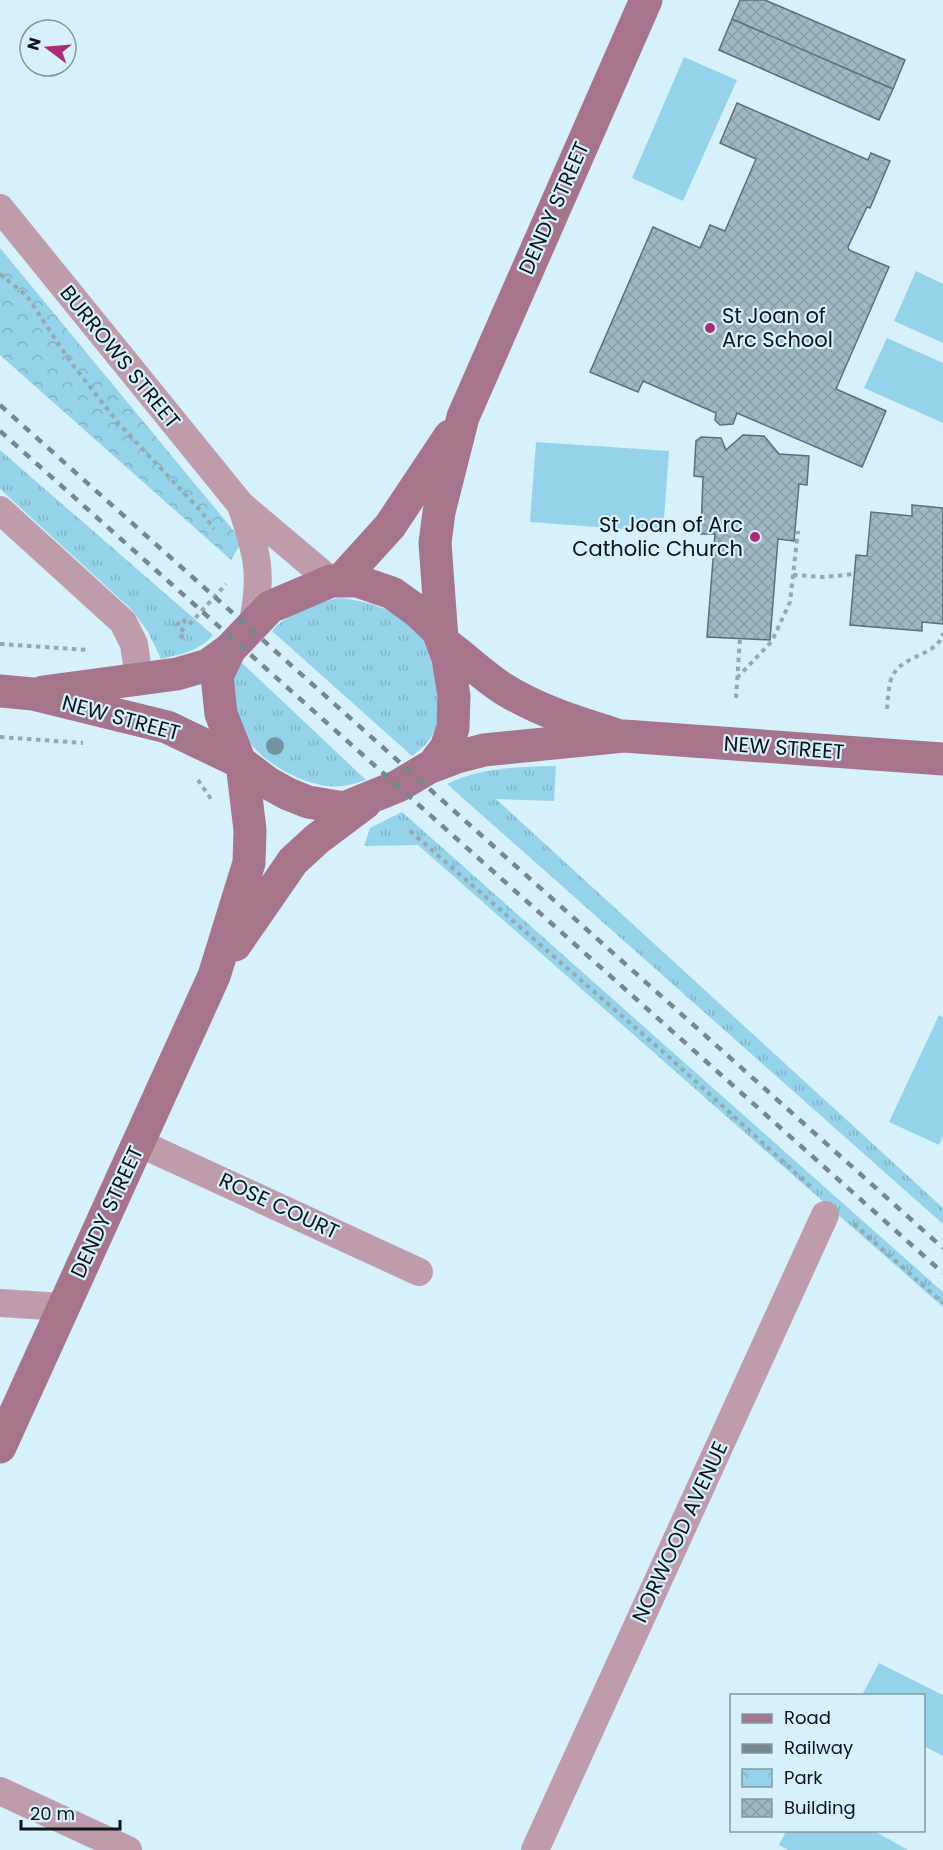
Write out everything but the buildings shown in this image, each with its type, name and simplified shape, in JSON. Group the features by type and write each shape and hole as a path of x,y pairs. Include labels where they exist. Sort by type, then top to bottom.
{"main road":[{"name":"DENDY STREET","path":"428,768 443,756 454,721 452,681 443,640 435,543 440,512 463,417 646,0"},
{"name":"DENDY STREET","path":"336,580 390,525 463,417"},
{"path":"230,649 253,622 276,604 336,580"},
{"name":"NEW STREET","path":"336,580 367,584 392,593 417,611 443,640 491,680 525,701 571,720 624,736"},
{"name":"DENDY STREET","path":"0,1447 214,976 247,870 250,842 241,762 221,714 216,686 219,667 230,649"},
{"name":"NEW STREET","path":"33,694 138,666 194,670 214,662 230,649"},
{"path":"138,666 138,721"},
{"name":"NEW STREET","path":"0,692 33,694 172,729 241,762 268,783 317,804 344,808 372,799"},
{"name":"NEW STREET","path":"428,768 484,750 624,736 943,759"},
{"path":"372,799 428,768"},
{"name":"DENDY STREET","path":"214,976 293,861 317,839 372,799"}],"street":[{"name":"BURROWS STREET","path":"0,208 241,506 336,580"},
{"name":"BURROWS STREET","path":"241,506 258,562 259,589 253,622"},
{"path":"0,510 123,622 131,634 138,666"},
{"name":"ROSE COURT","path":"139,1143 419,1272"},
{"name":"NORWOOD AVENUE","path":"534,1850 830,1209"},
{"path":"0,1303 63,1307"},
{"path":"0,1791 128,1850"}],"path":[{"path":"0,274 27,296 69,360 119,424 200,510 219,536"},
{"path":"737,678 772,641 790,602 798,531"},
{"path":"793,575 824,577 855,574"},
{"path":"0,644 138,666 169,650 185,632 177,625 182,619 189,625 227,582"},
{"path":"887,709 892,677 899,666 935,647 941,641 943,633"},
{"path":"736,699 740,638"},
{"path":"0,737 93,744"},
{"path":"197,778 219,812 230,807 248,814"},
{"path":"410,831 670,1059 830,1209 943,1304"}],"green space":[{"path":"684,57 737,80 683,201 632,178"},
{"path":"0,248 233,530 241,543 231,560 0,355"},
{"path":"916,271 943,284 943,343 894,321"},
{"path":"887,338 943,363 943,423 864,388"},
{"path":"536,442 669,451 663,532 530,522"},
{"path":"0,450 213,635 195,649 161,659 148,632 132,610 0,489"},
{"path":"338,598 365,602 392,612 416,628 432,650 438,679 437,723 427,743 412,756 272,631 294,614"},
{"path":"242,663 366,780 343,786 318,784 292,775 258,752 243,731 233,696 233,679"},
{"path":"556,766 554,801 496,799 943,1208 943,1224 447,784 487,771"},
{"path":"402,812 943,1292 943,1307 418,845 364,846 370,828"},
{"path":"939,1015 943,1017 943,1136 939,1145 889,1122"},
{"path":"879,1663 943,1695 943,1756 925,1747 925,1694 863,1694"},
{"path":"786,1832 876,1832 908,1850 788,1850 779,1845"}],"railway":[{"path":"0,405 943,1248"},
{"path":"0,431 943,1273"}],"place":[{"name":"St Joan of Arc School","path":"710,328"},
{"name":"St Joan of Arc Catholic Church","path":"755,537"}]}
